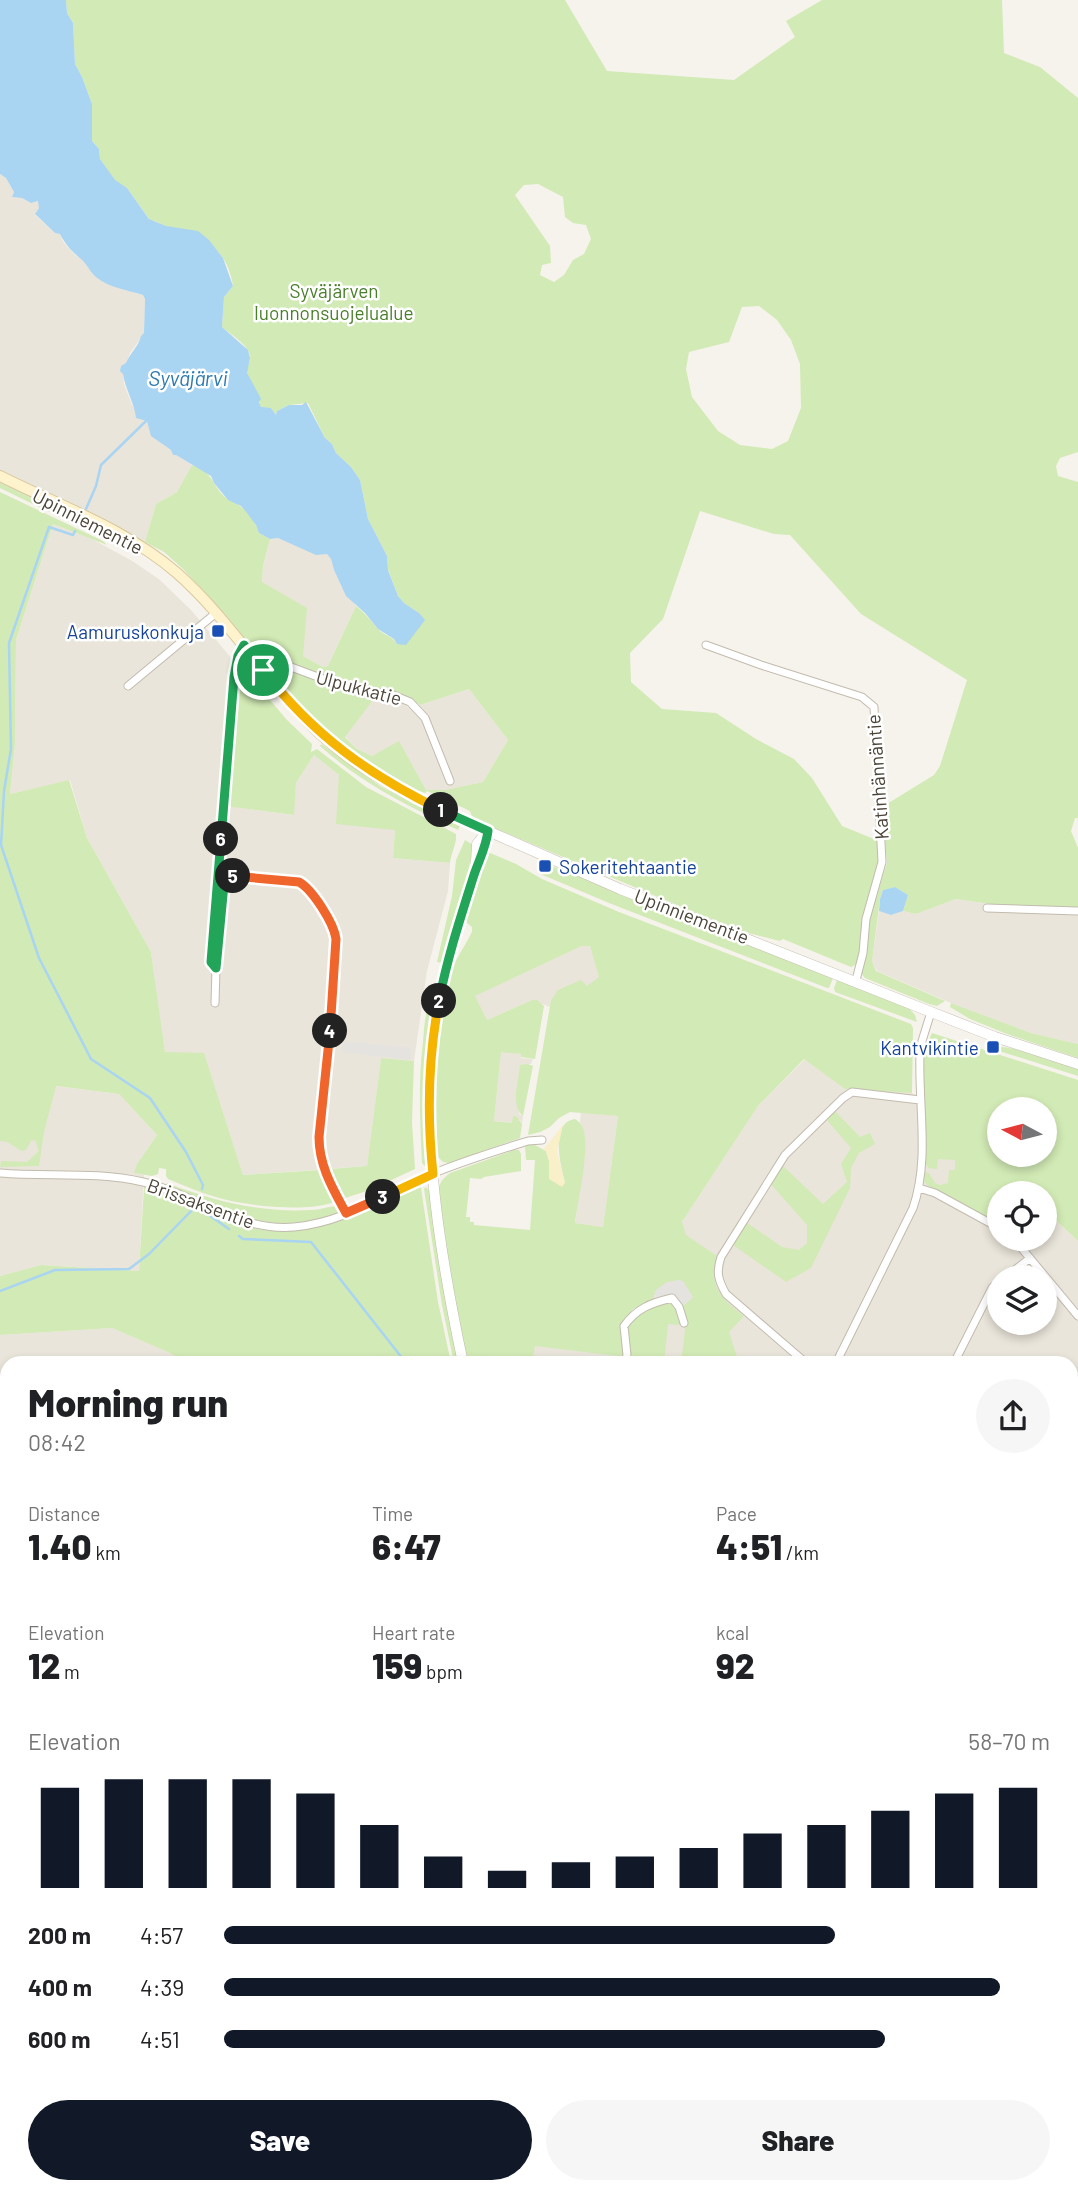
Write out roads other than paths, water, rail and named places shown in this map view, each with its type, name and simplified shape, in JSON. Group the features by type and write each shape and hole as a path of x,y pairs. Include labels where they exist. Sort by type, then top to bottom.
{"main road":[{"name":"Upinniementie","path":"0,476 139,545 177,574 216,613 311,725 358,764 425,803 488,831"}],"street":[{"path":"128,686 216,613"},
{"path":"216,968 211,962 225,780 236,664 244,645"},
{"name":"Katinhännäntie","path":"706,645 862,697 874,707 882,862 866,919 863,953 856,980"},
{"name":"Ulpukkatie","path":"263,670 275,664 288,665 342,686 400,696 411,702 421,711 429,727 450,781"},
{"path":"462,1356 433,1174 430,1090 435,1024 446,967 474,875 477,844 488,831"},
{"name":"Upinniementie","path":"488,831 620,889 995,1037 1078,1065"},
{"path":"215,1003 225,880 230,876 302,883 323,910 335,933 332,1010 319,1152 322,1164 346,1213"},
{"path":"986,908 1078,911"},
{"path":"839,1356 913,1208 919,1188 922,1161 922,1041 931,1012"},
{"path":"798,1356 726,1294 719,1282 717,1269 721,1257 785,1155 843,1098 852,1092 920,1100"},
{"name":"Brissaksentie","path":"0,1173 87,1174 141,1181 188,1196 243,1222 273,1227 305,1226 346,1213 433,1174 528,1141 541,1140"},
{"path":"919,1188 935,1193 987,1221"},
{"path":"1024,1251 1078,1316"},
{"path":"1021,1265 1030,1258"},
{"path":"628,1356 624,1326 647,1304 672,1298 679,1307 684,1323"},
{"path":"958,1356 987,1298"}],"water":[{"name":"Syväjärvi","path":"0,0 66,0 67,13 73,23 75,64 92,104 92,141 99,149 100,159 115,180 127,188 149,219 166,226 198,231 223,258 233,286 224,297 222,327 248,350 250,358 247,373 261,399 261,407 271,408 276,415 277,411 289,405 302,405 306,402 325,438 360,480 368,519 387,556 388,570 398,596 425,620 406,645 397,644 378,629 346,596 327,554 316,555 278,538 270,539 259,533 247,513 241,506 228,500 211,476 173,455 171,450 151,436 147,421 136,418 120,371 144,333 143,295 113,286 96,277 60,234 55,233 35,214 39,208 38,201 31,203 12,197 14,192 6,178 0,174"},
{"path":"895,887 908,895 903,911 891,915 879,911 883,890"}],"waterway":[{"path":"86,509 101,465 147,420"},
{"path":"75,531 73,535 49,527 9,643 11,749 4,791 1,845 39,958 91,1059 150,1098 186,1152 203,1185 202,1189"},
{"path":"0,1291 55,1270 129,1269 149,1254 196,1206 229,1229"},
{"path":"239,1236 243,1239 311,1242 401,1356"}],"place":[{"name":"Aamuruskonkuja","path":"218,631"},
{"name":"Sokeritehtaantie","path":"545,866"},
{"name":"Kantvikintie","path":"993,1047"}],"park label":[{"name":"Syväjärven luonnonsuojelualue","path":"334,301"}]}
